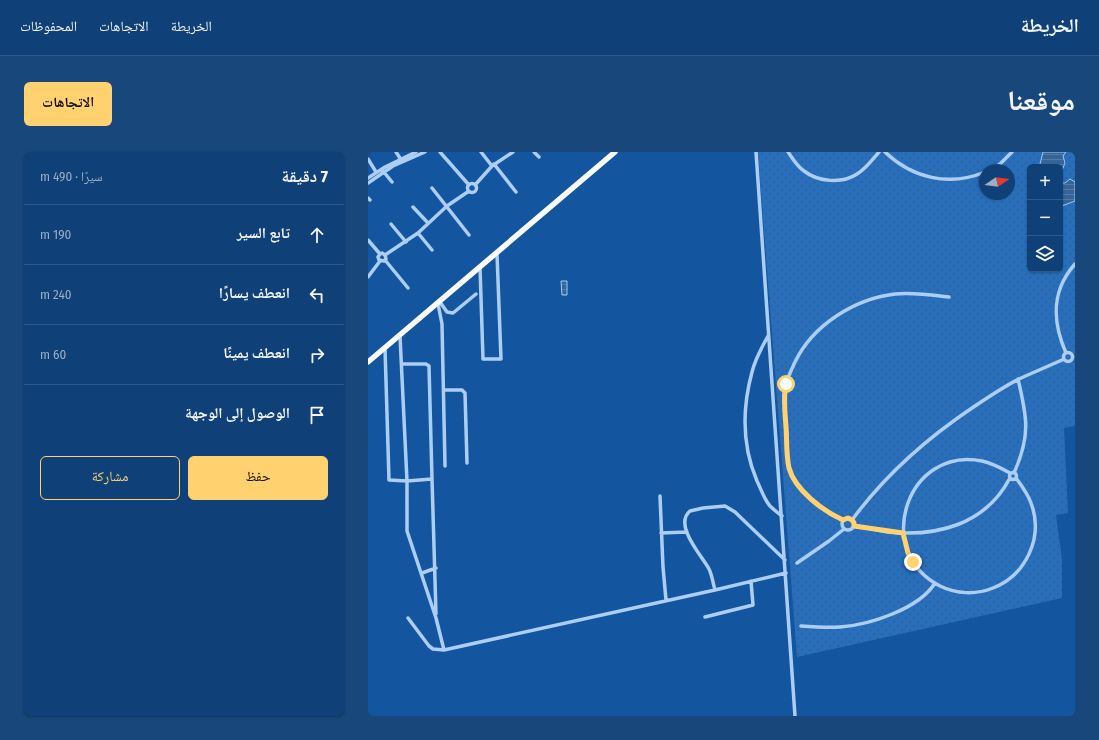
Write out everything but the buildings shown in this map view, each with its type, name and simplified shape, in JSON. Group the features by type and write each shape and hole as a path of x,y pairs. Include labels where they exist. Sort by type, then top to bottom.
{"main road":[{"path":"368,362 497,254 615,152"}],"street":[{"path":"396,152 400,158"},
{"path":"368,178 400,158 416,152"},
{"path":"368,183 383,171 425,152"},
{"path":"440,152 469,185 469,190"},
{"path":"481,152 516,192"},
{"path":"469,185 475,185 493,165 513,152"},
{"path":"534,152 539,157"},
{"path":"756,152 795,716"},
{"path":"788,152 795,163 805,172 816,178 829,181 844,179 855,175 863,170 878,152"},
{"path":"885,152 909,170 928,176 956,179 979,174"},
{"path":"1004,152 1008,156"},
{"path":"998,164 1012,152"},
{"path":"368,159 376,172"},
{"path":"383,171 392,182"},
{"path":"469,190 472,193 476,191 477,188 475,185"},
{"path":"432,188 469,235"},
{"path":"368,240 380,254 386,255 418,233 447,206 469,190"},
{"path":"413,207 428,223"},
{"path":"391,224 406,242"},
{"path":"418,233 432,250"},
{"path":"380,254 378,258 380,261"},
{"path":"480,268 483,359 501,359 497,254"},
{"path":"385,260 386,255"},
{"path":"368,276 380,261 385,260"},
{"path":"385,260 408,288"},
{"path":"1064,359 1063,356 1066,352 1058,331 1056,306 1065,277 1075,264"},
{"path":"439,303 447,312 453,313 476,294"},
{"path":"852,520 848,518 843,520 833,516 814,501 798,484 792,475 788,461 784,396 784,389 788,376 801,351 812,336 820,328 850,309 868,301 895,294 928,294 949,297"},
{"path":"439,303 442,324 445,466"},
{"path":"769,335 759,353 752,371 746,397 744,426 746,444 752,470 770,506 782,516"},
{"path":"400,336 408,531 436,618 444,650"},
{"path":"385,348 389,480 407,481 432,479"},
{"path":"1066,352 1073,353 1071,360"},
{"path":"852,520 867,500 909,456 960,416 1018,379 1064,359 1067,361 1071,360"},
{"path":"1071,360 1075,365"},
{"path":"402,364 426,364 429,366 436,568 436,618"},
{"path":"854,526 903,533 940,530 960,524 991,504 1004,490 1010,478 1009,475 1012,473 1021,457 1026,435 1026,414 1018,379"},
{"path":"444,390 462,390 465,393 467,463"},
{"path":"973,460 993,464 1016,474 1016,478 1028,495 1036,523 1032,546 1027,560 1021,568 1000,586 981,592 953,591 927,578 913,562 908,553 903,533 904,512 910,497 918,484 933,470 952,462 973,460"},
{"path":"1010,478 1016,478"},
{"path":"660,496 666,600"},
{"path":"715,590 709,569 693,545 687,532 685,520 690,511 725,506 735,512 785,560"},
{"path":"843,520 842,524 844,529"},
{"path":"852,520 854,526"},
{"path":"797,563 844,529 850,530 854,526"},
{"path":"661,533 687,532"},
{"path":"422,573 436,568"},
{"path":"408,618 429,646 433,649 444,650 715,590 786,572"},
{"path":"705,617 753,605 751,581"},
{"path":"801,626 841,627 874,620 897,611 916,601 931,590 935,583"}],"shaded area":[{"path":"758,152 1075,152 1075,426 1064,428 1068,513 1056,515 1062,559 1062,598 797,657"},
{"path":"1043,152 1066,152 1063,156 1065,163 1063,168 1063,164 1040,164"},
{"path":"1070,179 1075,182 1075,201 1063,206 1063,183"},
{"path":"561,281 567,281 567,295 562,295"}],"route":[{"path":"786,384 784,396 788,461 792,475 798,484 807,495 825,510 833,516 843,520 850,518 853,521 854,526 886,532 903,533 908,553 913,562"}]}
